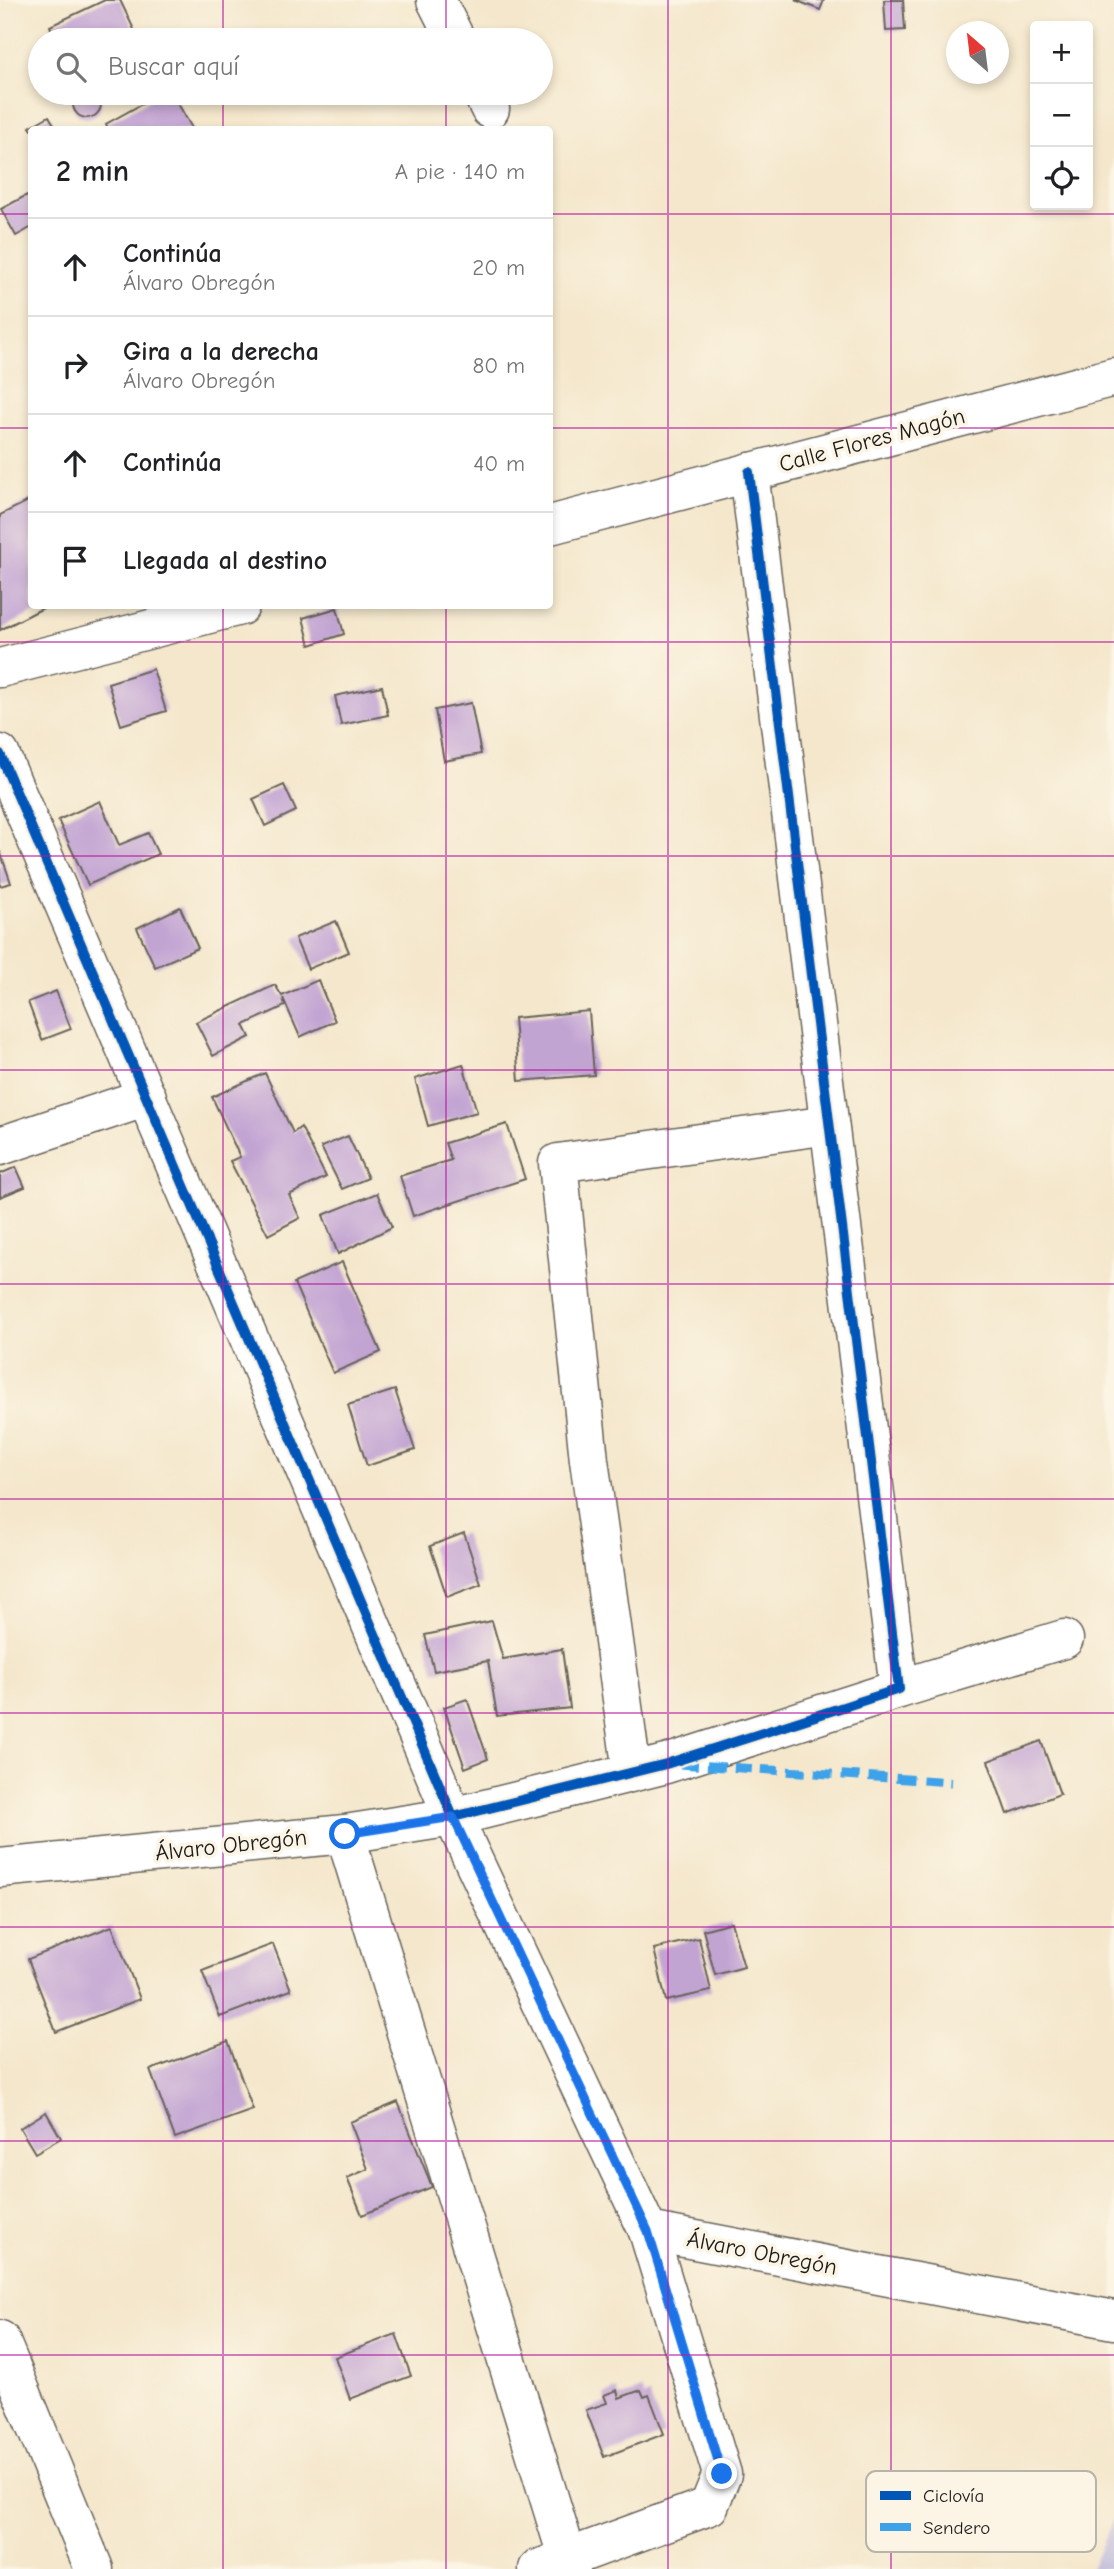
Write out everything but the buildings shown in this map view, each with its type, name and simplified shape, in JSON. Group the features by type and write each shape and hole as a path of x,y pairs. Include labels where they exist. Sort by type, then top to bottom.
{"street":[{"path":"436,0 450,28"},
{"name":"Calle Flores Magón","path":"553,524 1114,377"},
{"path":"749,472 899,1689"},
{"path":"0,668 228,609"},
{"path":"0,754 453,1817 648,2231 722,2474 709,2506 558,2565 345,1834"},
{"path":"0,1146 147,1097"},
{"path":"632,1772 589,1460 558,1163 829,1125"},
{"name":"Álvaro Obregón","path":"0,1868 345,1834 453,1817 632,1772 1064,1639"},
{"name":"Álvaro Obregón","path":"648,2231 1114,2320"},
{"path":"0,2340 94,2569"}],"shaded area":[{"path":"1114,2517 1114,2569 1091,2569"}],"marked path":[{"path":"680,1764 951,1782"}],"cycle path":[{"path":"0,754 453,1817 666,1764 899,1689 749,472"}],"route":[{"path":"345,1834 453,1817 648,2231 722,2474"}]}
